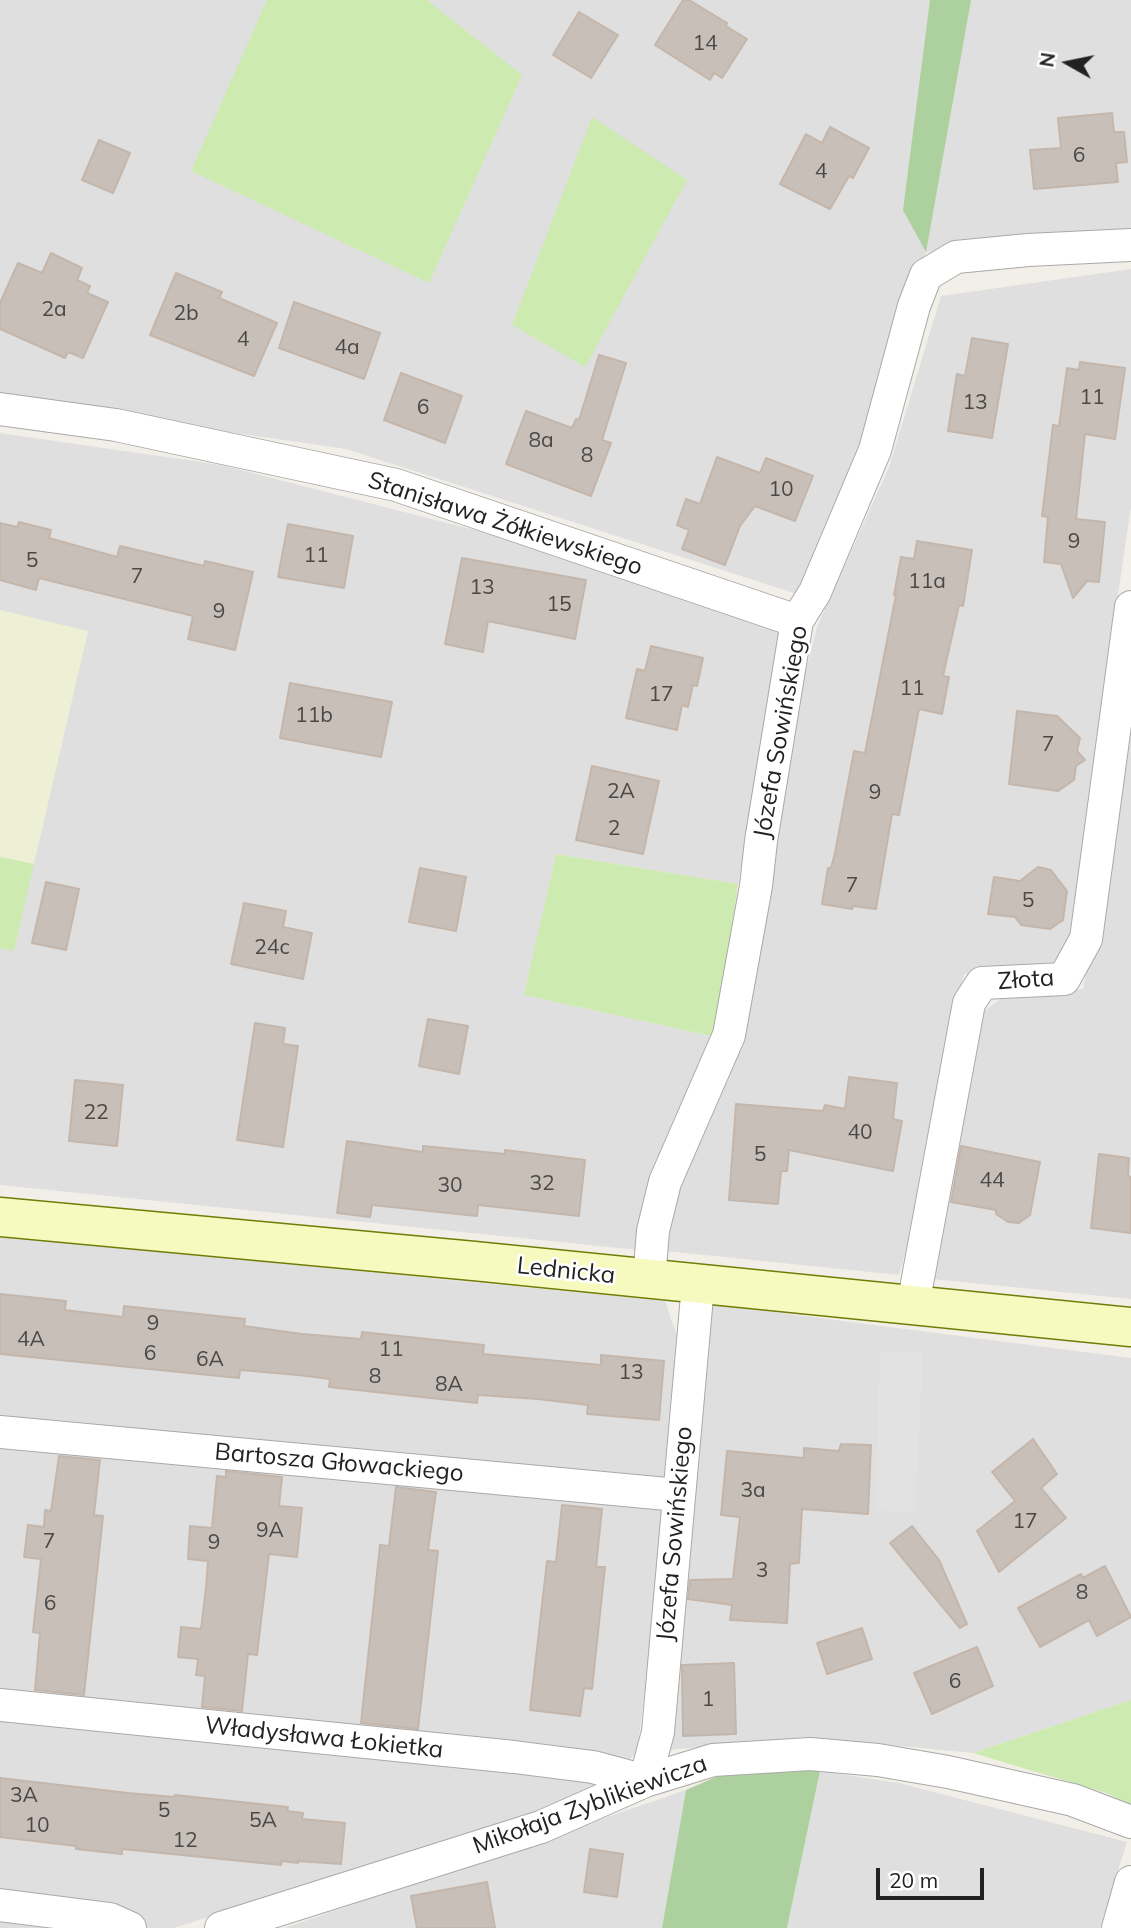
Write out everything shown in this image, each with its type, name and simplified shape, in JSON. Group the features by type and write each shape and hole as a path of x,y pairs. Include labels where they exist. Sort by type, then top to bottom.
{"main road":[{"name":"Lednicka","path":"0,1217 1131,1327"}],"street":[{"name":"Józefa Sowińskiego","path":"649,1280 653,1231 665,1182 729,1035 756,886 762,829 797,621 815,592 875,450 914,306 926,275 956,257 1131,245"},
{"name":"Stanisława Żółkiewskiego","path":"0,409 116,425 396,485 797,621"},
{"name":"Złota","path":"913,1306 969,1003 982,983 1064,979 1086,939 1131,607"},
{"name":"Józefa Sowińskiego","path":"645,1781 657,1732 698,1285"},
{"name":"Bartosza Głowackiego","path":"0,1432 678,1495"},
{"name":"Władysława Łokietka","path":"0,1705 514,1757 593,1767 645,1781"},
{"name":"Mikołaja Zyblikiewicza","path":"221,1928 541,1827 645,1781 713,1759 810,1754 878,1760 947,1772 1073,1800 1131,1822"},
{"path":"1118,1928 1131,1882"},
{"path":"0,1905 110,1919 130,1928"}],"shaded area":[{"path":"0,0 1131,0 1131,230 926,252 867,451 797,594 346,449 0,399"},
{"path":"1131,269 1131,507 1067,955 1044,967 964,974 928,1175 899,1275 666,1251 674,1202 736,1052 789,737 817,627 889,467 941,296"},
{"path":"0,433 221,465 533,545 782,631 738,884 556,854 525,995 716,1037 639,1250 0,1185"},
{"path":"1131,695 1131,1299 933,1279 977,1016 1002,998 1083,989 1098,913"},
{"path":"0,1236 665,1301 676,1333 679,1371 666,1526 637,1752 597,1794 174,1928 0,1928"},
{"path":"703,1303 1131,1358 1131,1700 973,1753 808,1737 670,1750"},
{"path":"880,1351 923,1352 915,1513 875,1510"},
{"path":"820,1771 899,1783 1127,1842 1100,1928 787,1928"},
{"path":"686,1790 662,1928 284,1928"}],"green space":[{"path":"267,0 427,0 522,75 429,283 191,171"},
{"path":"930,0 971,0 926,252 903,210"},
{"path":"592,117 687,180 585,367 512,325"},
{"path":"0,610 88,631 34,864 0,857"},
{"path":"556,854 738,884 716,1037 524,995"},
{"path":"0,857 34,864 14,951 0,948"},
{"path":"1131,1700 1131,1805 1106,1793 973,1753"},
{"path":"734,1769 820,1771 787,1928 662,1928 686,1790"}],"building":[{"path":"683,0 689,0 727,23 726,26 747,39 722,78 714,73 710,80 655,45"},
{"path":"579,12 618,35 591,78 553,55"},
{"path":"1112,113 1114,132 1124,132 1127,162 1116,163 1118,182 1034,189 1030,150 1061,148 1058,118"},
{"path":"830,127 869,148 853,178 849,176 830,209 780,184 806,134 822,143"},
{"path":"99,140 130,153 113,193 82,180"},
{"path":"51,253 82,268 77,280 90,286 87,293 108,302 83,358 68,352 65,358 0,329 0,303 18,263 42,273"},
{"path":"176,273 222,292 219,298 277,323 254,376 150,335"},
{"path":"294,302 380,333 364,379 279,348"},
{"path":"972,338 1008,344 992,438 948,431 957,374 965,376"},
{"path":"599,355 626,363 602,440 611,443 591,496 506,464 526,411 572,428 576,419 579,420"},
{"path":"1080,362 1125,368 1115,439 1085,434 1076,519 1105,522 1099,582 1087,581 1073,598 1061,564 1044,562 1048,517 1042,516 1053,425 1059,426 1067,368 1079,370"},
{"path":"401,373 462,396 445,443 384,420"},
{"path":"717,457 760,473 766,458 813,476 795,521 755,506 740,526 725,565 682,549 689,530 677,525 686,499 700,504"},
{"path":"19,522 51,530 49,538 117,557 120,546 204,566 205,561 253,572 235,650 188,639 193,616 39,578 36,590 0,580 0,523 17,527"},
{"path":"288,524 353,536 344,588 278,577"},
{"path":"917,541 972,550 963,606 959,605 943,676 949,677 942,714 919,709 899,815 892,814 876,909 853,906 852,909 822,904 828,868 831,868 835,853 854,751 865,753 901,557 914,559"},
{"path":"462,558 586,580 575,639 488,621 483,652 445,644"},
{"path":"651,646 703,658 697,686 693,685 688,707 682,705 677,730 626,718 637,669 645,671"},
{"path":"290,683 392,702 381,757 280,738"},
{"path":"1017,711 1057,716 1080,738 1077,751 1085,760 1076,766 1074,780 1058,791 1009,784"},
{"path":"592,766 659,781 643,854 576,840"},
{"path":"1038,867 1051,870 1067,891 1063,920 1050,929 1021,925 1015,917 988,914 994,877 1020,881"},
{"path":"420,868 466,877 456,931 409,922"},
{"path":"46,882 79,889 66,950 32,943"},
{"path":"244,903 286,911 283,927 312,933 303,979 231,964"},
{"path":"428,1019 468,1026 459,1074 419,1066"},
{"path":"255,1023 285,1028 283,1044 298,1046 283,1147 237,1140"},
{"path":"849,1077 897,1083 893,1119 902,1121 893,1171 789,1150 787,1171 781,1171 778,1204 729,1200 736,1104 823,1111 825,1105 845,1109"},
{"path":"75,1080 123,1085 117,1146 69,1141"},
{"path":"347,1141 423,1152 423,1146 505,1154 505,1150 585,1160 579,1216 478,1205 477,1216 372,1205 370,1217 337,1213"},
{"path":"961,1146 1040,1162 1030,1215 1019,1223 1008,1222 996,1214 996,1210 951,1202"},
{"path":"1099,1154 1129,1158 1131,1233 1091,1228"},
{"path":"0,1294 66,1301 65,1310 123,1317 124,1306 245,1319 244,1326 302,1334 361,1339 362,1332 484,1345 483,1354 601,1365 601,1355 664,1361 659,1420 587,1414 588,1405 538,1399 478,1395 477,1403 329,1387 330,1379 298,1375 240,1370 239,1378 0,1354"},
{"path":"1033,1439 1057,1474 1041,1488 1066,1518 999,1572 977,1531 1015,1501 992,1472"},
{"path":"841,1444 871,1445 868,1514 802,1509 799,1563 790,1564 787,1623 730,1620 732,1605 688,1599 690,1580 733,1579 740,1517 721,1515 727,1451 804,1458 804,1448 839,1451"},
{"path":"59,1456 100,1460 94,1515 103,1516 84,1695 35,1690 40,1633 33,1632 41,1559 24,1557 28,1525 44,1527 45,1510 51,1511"},
{"path":"226,1471 282,1477 279,1506 302,1508 297,1557 269,1554 257,1655 248,1654 242,1711 202,1707 205,1676 196,1675 198,1659 178,1657 181,1627 201,1629 206,1588 208,1561 188,1559 190,1526 212,1528 217,1476 226,1477"},
{"path":"396,1487 436,1492 428,1550 438,1551 418,1729 361,1723 380,1545 389,1546"},
{"path":"562,1505 602,1509 596,1567 605,1567 592,1689 584,1688 580,1716 530,1710 547,1561 556,1562"},
{"path":"912,1526 939,1560 967,1624 960,1628 890,1543"},
{"path":"1105,1566 1131,1617 1097,1636 1089,1620 1040,1647 1018,1608 1081,1574 1083,1578"},
{"path":"862,1628 872,1659 827,1674 817,1643"},
{"path":"977,1647 993,1686 932,1714 914,1673"},
{"path":"734,1663 736,1734 683,1736 682,1665"},
{"path":"0,1778 128,1793 175,1795 288,1807 287,1811 303,1813 302,1819 345,1823 341,1864 282,1861 281,1865 122,1849 122,1854 0,1837"},
{"path":"590,1849 623,1854 617,1897 584,1892"},
{"path":"487,1882 495,1928 417,1928 411,1896"}]}
